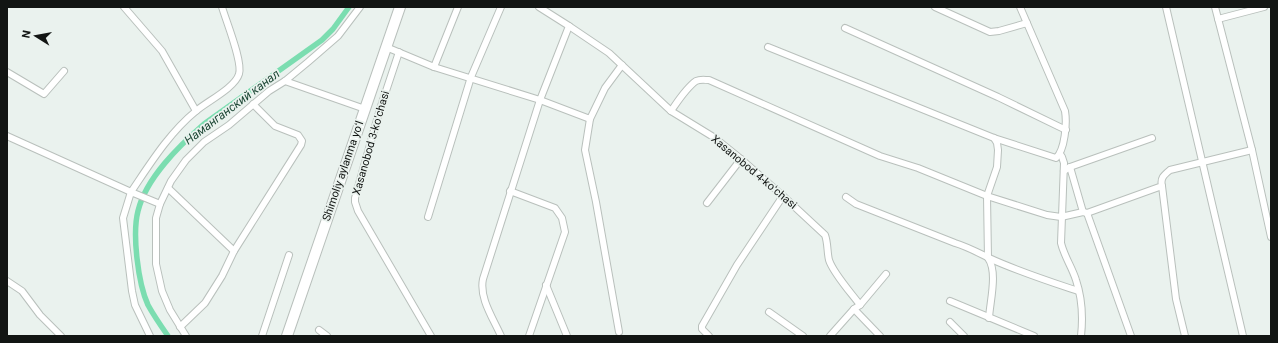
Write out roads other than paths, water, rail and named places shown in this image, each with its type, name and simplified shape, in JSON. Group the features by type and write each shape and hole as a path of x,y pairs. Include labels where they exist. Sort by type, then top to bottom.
{"main road":[{"name":"Shimoliy aylanma yoʻl","path":"287,336 400,7"}],"street":[{"path":"124,7 162,51 196,111"},
{"path":"150,336 135,305 123,218 133,193 155,157 178,128 196,111 235,82 239,75 240,67 238,58 222,7"},
{"path":"186,336 170,310 162,291 156,264 156,218 158,204 171,181 186,160 204,142 229,125 269,91 285,81 338,36 360,7"},
{"path":"434,67 458,7"},
{"path":"428,217 471,78 501,7"},
{"name":"Xasanobod 4-koʻchasi","path":"540,7 609,53 671,111 715,138 742,159 825,235 830,261 857,307 880,336"},
{"path":"935,7 990,32 1027,23"},
{"path":"768,47 994,138 1056,158 1060,154 1066,130 1065,111 1020,7"},
{"path":"1166,7 1243,336"},
{"path":"1215,7 1252,150 1271,237"},
{"path":"1218,19 1264,7"},
{"path":"501,336 484,299 481,287 510,191 540,100 569,26"},
{"path":"845,28 998,97 1066,130"},
{"path":"386,47 434,67 540,100 590,119"},
{"name":"Xasanobod 3-koʻchasi","path":"399,52 380,109 355,202 358,211 431,336"},
{"path":"619,332 585,150 590,119 605,88 622,65"},
{"path":"7,72 44,94 64,71"},
{"path":"671,111 684,93 697,81 709,80 880,156 918,168 987,196 1047,215 1061,217 1085,212 1162,186"},
{"path":"285,81 365,109"},
{"path":"180,327 205,303 222,276 234,251 301,145 302,141 298,135 275,126 253,104"},
{"path":"7,136 158,204"},
{"path":"989,318 993,276 992,264 988,258 987,196 997,167 998,150 997,142 994,138"},
{"path":"1064,171 1070,167 1152,138"},
{"path":"1185,336 1176,299 1161,182 1163,176 1170,170 1252,150"},
{"path":"1060,154 1064,163 1060,236 1062,249 1076,280 1082,315 1081,336"},
{"path":"707,203 742,159"},
{"path":"1070,167 1130,336"},
{"path":"168,188 234,251"},
{"path":"510,191 555,208 562,218 565,232 529,336"},
{"path":"708,336 702,329 702,326 737,265 784,196"},
{"path":"846,197 856,204 970,248 988,258 1043,280 1078,291"},
{"path":"262,336 289,255"},
{"path":"830,336 886,274"},
{"path":"7,281 22,291 40,315 61,336"},
{"path":"546,285 567,336"},
{"path":"950,302 1034,336"},
{"path":"770,312 803,336"},
{"path":"950,322 964,336"},
{"path":"319,330 326,336"}],"waterway":[{"name":"Наманганский канал","path":"168,336 155,317 144,296 137,258 136,221 142,199 148,187 174,152 204,124 322,40 333,29 349,7"}]}
